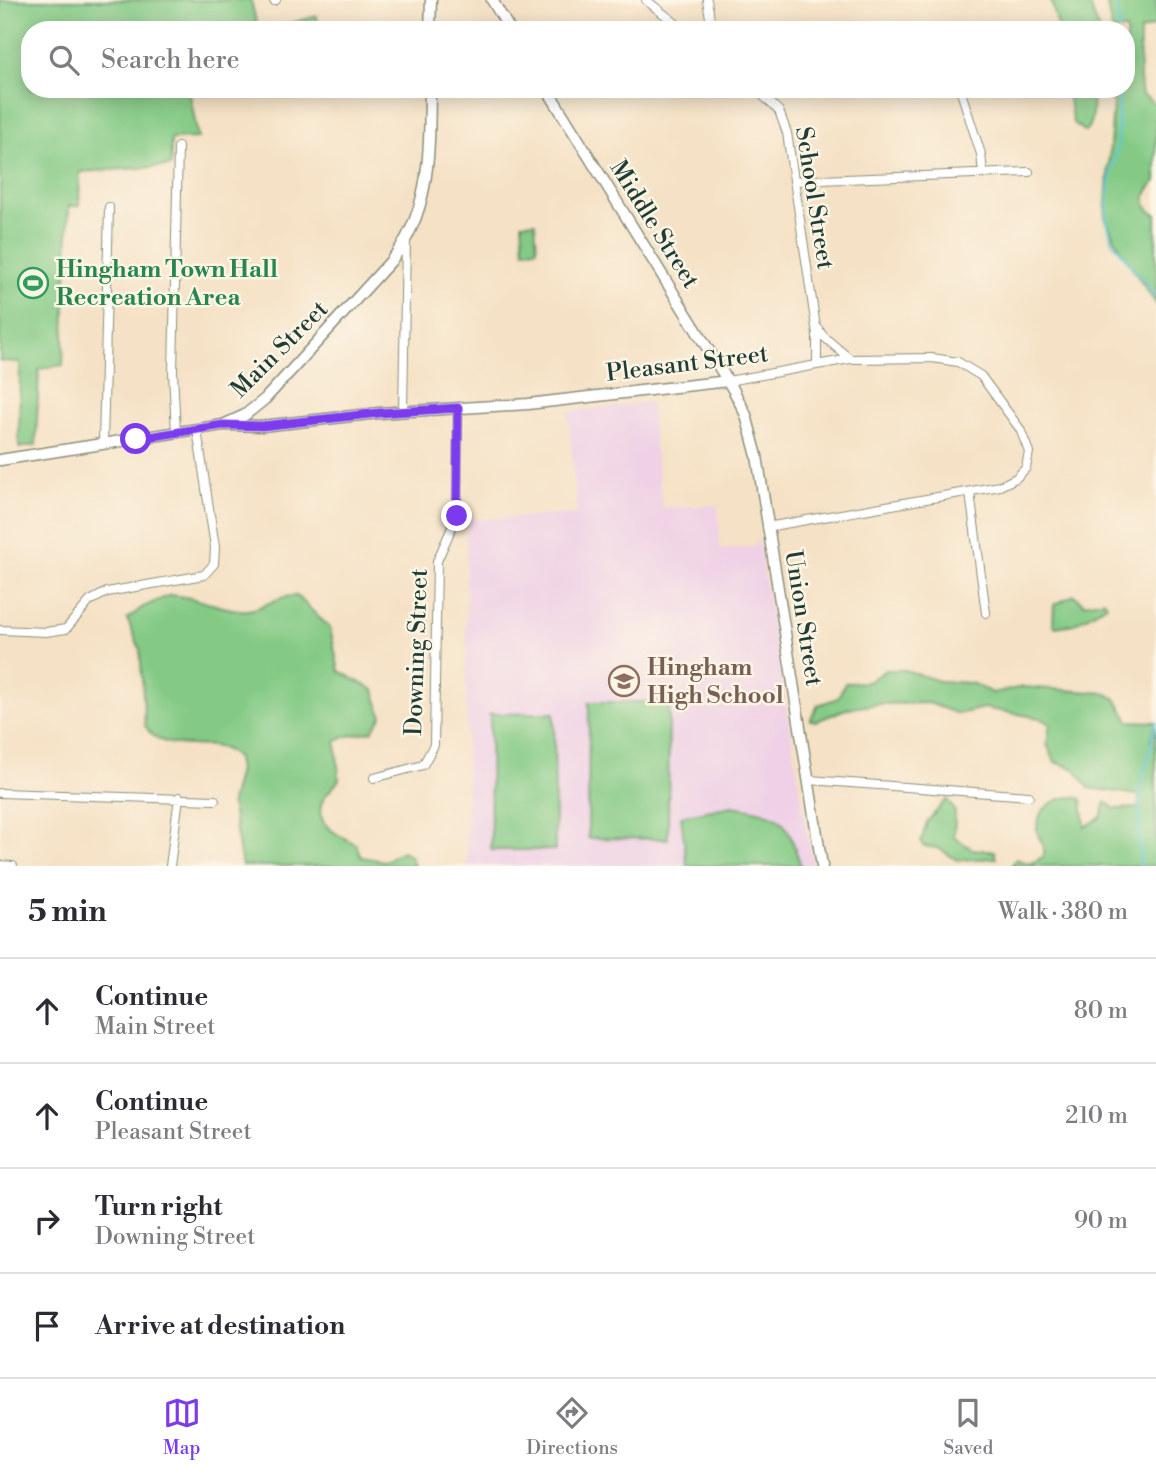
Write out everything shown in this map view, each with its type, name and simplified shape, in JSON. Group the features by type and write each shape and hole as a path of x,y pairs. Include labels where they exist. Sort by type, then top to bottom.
{"street":[{"path":"492,0 505,21"},
{"path":"648,0 673,21"},
{"path":"707,0 710,21"},
{"path":"431,21 433,1"},
{"name":"Main Street","path":"0,460 223,425 245,415 265,399 390,262 406,240 419,213 425,186 430,98"},
{"name":"Middle Street","path":"553,98 728,381"},
{"name":"School Street","path":"767,98 783,119 816,323 817,364"},
{"path":"963,98 981,154 983,173"},
{"path":"176,433 173,373 178,148"},
{"path":"793,181 1029,172"},
{"path":"103,444 109,206"},
{"path":"403,411 406,240"},
{"path":"816,323 823,336 850,359"},
{"name":"Pleasant Street","path":"223,425 262,426 728,381 850,359 943,359 965,364 981,376 1020,429 1028,446 1026,468 1016,478 1000,486 970,493"},
{"name":"Union Street","path":"728,381 741,404 751,431 822,866"},
{"name":"Downing Street","path":"374,778 423,765 434,745 437,561 457,516 458,408"},
{"path":"0,630 59,632 72,626 90,601 107,592 194,579 209,572 214,564 215,547 197,430"},
{"path":"768,527 970,493 986,614"},
{"path":"809,780 1029,796"},
{"path":"0,793 215,800"},
{"path":"170,866 179,797"},
{"path":"0,865 13,866"}],"shaded area":[{"name":"Hingham High School","path":"650,402 662,508 718,505 720,549 753,547 758,540 813,866 467,866 466,520 577,514 568,412"}],"green space":[{"name":"Hingham Town Hall Recreation Area","path":"0,0 251,0 256,21 21,21 21,98 191,98 198,138 171,139 171,166 80,172 79,206 69,206 63,365 39,369 36,445 19,448 20,362 0,361"},
{"path":"1051,0 1088,0 1096,21 1057,21"},
{"path":"1106,0 1156,0 1156,25 1140,31 1140,81 1142,94 1156,105 1156,181 1149,189 1146,203 1156,214 1156,304 1121,251 1105,218 1113,98 1135,98 1135,21 1110,21"},
{"path":"317,16 318,21 298,21"},
{"path":"1069,98 1092,98 1088,128 1085,132 1073,123"},
{"path":"535,222 537,249 524,250 522,223"},
{"path":"170,595 240,610 255,609 281,598 297,596 330,628 339,671 374,690 382,716 372,731 344,737 336,742 339,779 325,796 320,814 327,827 356,844 361,857 385,861 402,851 411,857 414,866 242,866 231,802 239,770 237,759 228,751 217,747 166,742 155,737 145,726 140,649 127,619 143,607"},
{"path":"1074,595 1084,604 1104,600 1107,605 1074,624 1056,627 1053,624 1054,605"},
{"path":"886,670 905,670 939,681 971,683 992,693 1023,687 1105,693 1116,699 1129,721 1156,722 1150,743 1156,727 1156,866 1011,866 1016,859 1030,864 1044,856 1037,833 1038,821 1052,803 1067,798 1082,799 1085,827 1101,817 1106,802 1115,809 1138,808 1139,795 1089,788 1075,769 1055,762 1047,744 1050,724 1040,718 984,708 958,714 929,703 877,704 846,709 817,721 810,720 818,705 838,698 845,683 868,682"},
{"path":"589,702 669,702 668,839 588,838"},
{"path":"554,713 555,850 491,850 490,714"},
{"path":"947,799 955,812 954,837 972,849 994,851 996,858 957,860 938,848 923,846 921,842 927,822"},
{"path":"732,806 763,812 780,821 791,837 801,866 687,866 681,816"}],"waterway":[{"path":"1117,0 1118,21"},
{"path":"1119,98 1118,146 1109,183 1106,219 1113,242 1156,297"},
{"path":"1140,866 1139,795 1156,723"}],"place":[{"name":"Hingham Town Hall Recreation Area","path":"33,283"},
{"name":"Hingham High School","path":"624,681"}],"route":[{"path":"136,439 223,425 262,426 379,413 458,408 457,516"}]}
